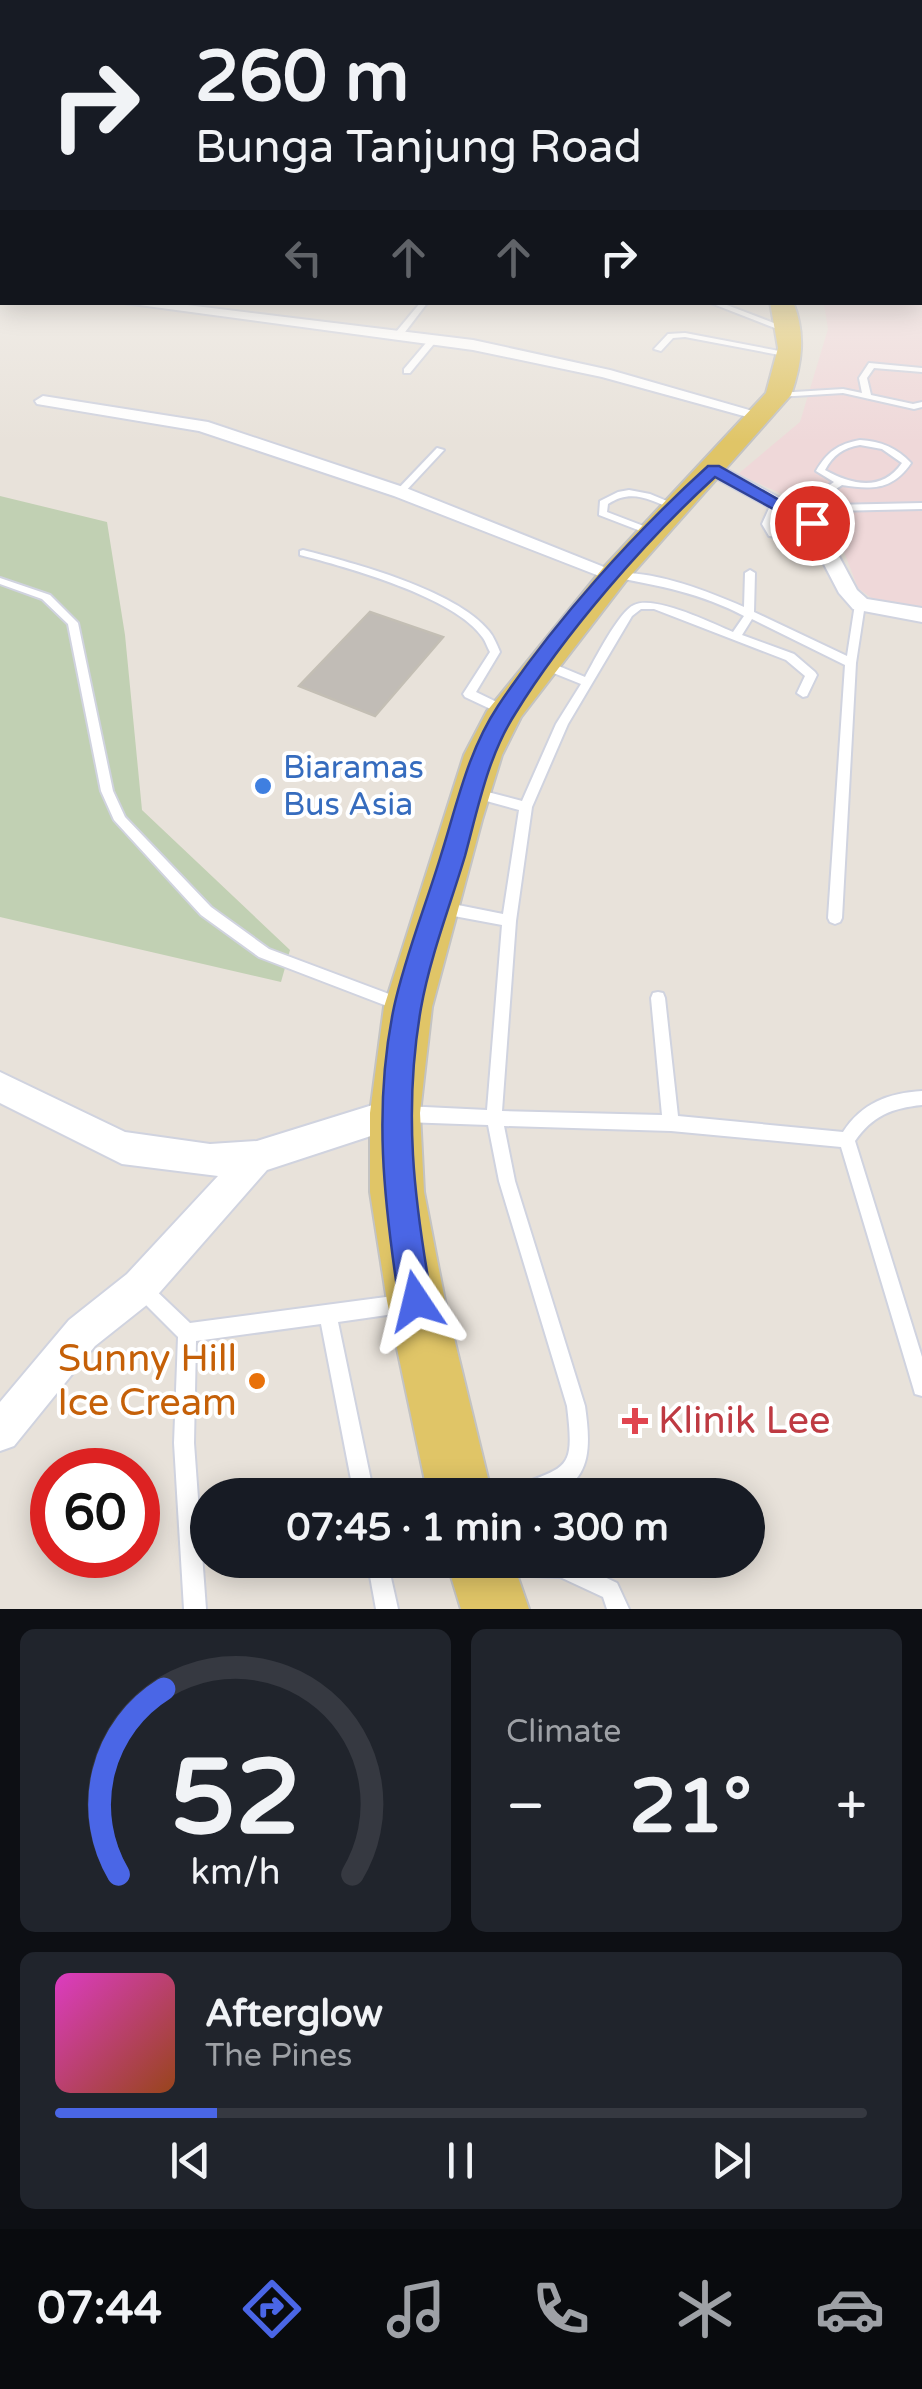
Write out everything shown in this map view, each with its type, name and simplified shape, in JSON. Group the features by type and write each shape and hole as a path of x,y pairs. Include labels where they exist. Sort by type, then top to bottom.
{"main road":[{"path":"456,1478 416,1301 397,1192 395,1114 408,1007 436,907 470,793 506,711 614,575 663,519 714,470 780,360"}],"street":[{"path":"150,305 434,339 604,372 780,360"},
{"path":"42,401 202,426 400,492 614,575"},
{"path":"714,470 794,513 824,542 848,593 860,604 922,616"},
{"path":"0,1086 122,1148 210,1160 257,1157 395,1114"},
{"path":"0,1432 82,1332 140,1286 257,1157"}],"lane":[{"path":"398,334 422,305"},
{"path":"715,305 780,360"},
{"path":"658,349 671,336 686,335 780,360 844,392 914,407 922,404"},
{"path":"407,371 434,339"},
{"path":"867,395 863,378 872,365 922,370"},
{"path":"824,542 772,534 767,524 794,513 840,482 880,485 907,463 896,453 861,441 848,442 832,451 820,471 840,482"},
{"path":"400,492 440,450"},
{"path":"636,491 663,519 602,513 603,503 617,492 636,491"},
{"path":"794,513 922,506"},
{"path":"303,553 397,582 466,616 486,632 495,652 469,694 506,711"},
{"path":"736,635 749,616 750,573"},
{"path":"614,575 655,581 749,616 852,662"},
{"path":"0,581 46,597 72,623 107,790 120,820 181,885 206,911 264,953 408,1007"},
{"path":"835,918 852,662 860,604"},
{"path":"565,1478 575,1470 582,1444 576,1406 508,1181 494,1118 509,920 526,808 585,681 628,614 639,606 671,611 806,666 811,675 803,692"},
{"path":"542,663 585,681"},
{"path":"470,793 526,808"},
{"path":"436,907 509,920"},
{"path":"658,998 671,1123"},
{"path":"922,1098 889,1100 860,1117 847,1140 922,1386"},
{"path":"395,1114 671,1123 847,1140"},
{"path":"140,1286 187,1332 184,1442 195,1609"},
{"path":"187,1332 328,1316 416,1301"},
{"path":"328,1316 361,1478"},
{"path":"381,1578 387,1609"},
{"path":"584,1578 610,1590 618,1609"}],"shaded area":[{"path":"824,305 922,305 922,608 882,606 858,588 830,516 738,474 800,422 828,329"}],"green space":[{"path":"0,496 107,522 125,635 142,810 290,950 281,982 0,917"}],"building":[{"path":"370,612 443,637 375,716 299,686"}],"place":[{"name":"Biaramas Bus Asia","path":"263,786"},
{"name":"Sunny Hill Ice Cream","path":"257,1381"},
{"name":"Klinik Lee","path":"635,1421"}],"route":[{"path":"416,1301 397,1192 395,1114 408,1007 483,755 506,711 560,638 674,506 714,470 812,523"}]}
